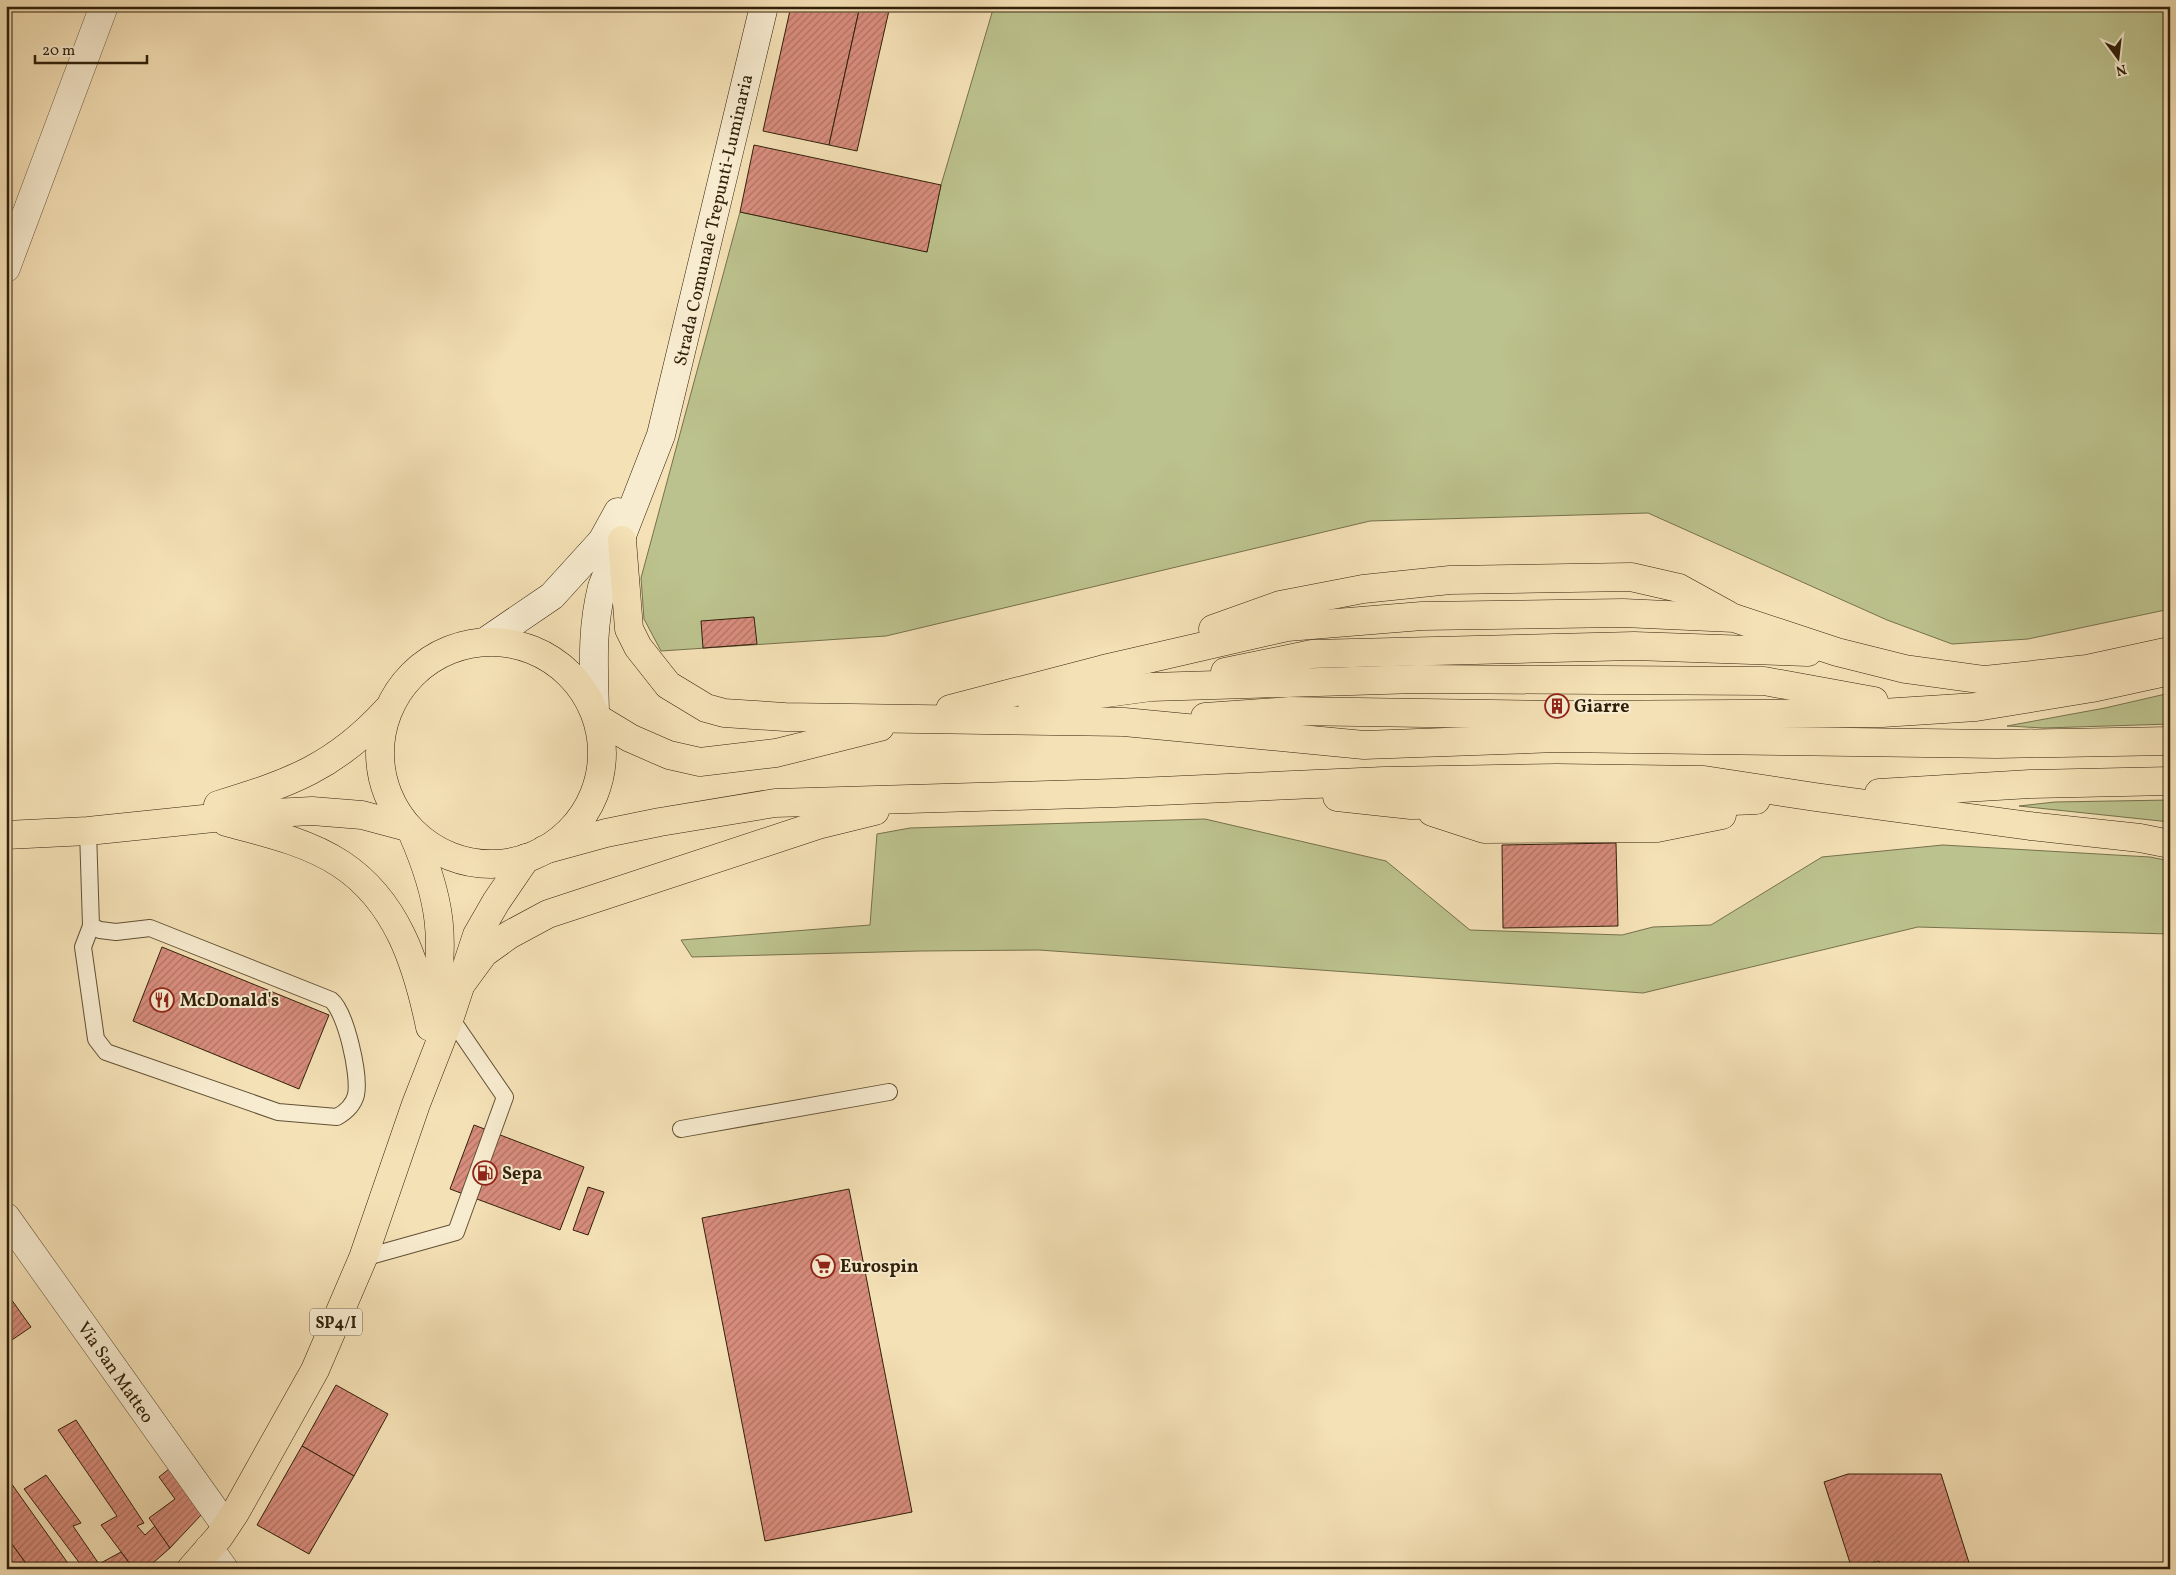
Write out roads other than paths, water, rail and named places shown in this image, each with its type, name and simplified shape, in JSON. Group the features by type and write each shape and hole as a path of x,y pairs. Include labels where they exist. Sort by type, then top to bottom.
{"main road":[{"path":"6,268 104,6"},
{"name":"Strada Comunale Trepunti-Luminaria","path":"661,435 764,6"},
{"path":"596,715 593,639 595,613 602,587 622,540 661,435"},
{"path":"486,641 552,596 602,540 661,435"},
{"path":"622,540 629,629 638,647 668,685 706,708 724,713 750,716 920,717 1124,722 1364,745 1557,738 1997,744 2170,741"},
{"path":"1104,669 1280,604 1363,590 1450,580 1631,576 1679,588 1734,618 1837,652 1905,668 1985,680 2087,669 2159,655 2170,651"},
{"path":"596,715 630,738 669,755 700,762 776,753 1104,669 1287,627 1403,618 1614,613 1734,618"},
{"path":"162,823 263,792 327,762 359,739 388,709 402,685 433,657 458,646 486,641 516,644 545,655 564,669 580,685 596,715 601,733 602,756 599,779 584,814 569,832 535,854 485,919 477,935 459,987"},
{"path":"920,717 1151,687 1312,654 1634,646 1837,652"},
{"path":"1124,722 1290,711 1556,715 1757,715 1925,710 1986,706 2092,688 2170,671"},
{"path":"1151,687 1418,679 1764,681 1925,710"},
{"path":"388,709 380,740 380,771 390,801 410,829 434,889 440,933 440,1022"},
{"path":"1757,715 1997,744"},
{"path":"6,835 88,831 210,818 312,811 362,816 410,829 437,851 465,861 496,864 606,833 775,803 1115,793 1384,781 1548,778 1704,780 2030,826 2090,831 2170,844"},
{"path":"1249,787 1411,805 1484,829 1657,828 1815,797 2030,784 2170,781"},
{"path":"440,1022 459,987 484,953 509,935 548,914 818,825 928,798"},
{"path":"210,818 248,828 318,852 340,864 367,886 390,914 413,958 423,992 440,1022"},
{"name":"SP4/I","path":"226,1526 315,1370 364,1258 416,1104 440,1022"},
{"name":"Via San Matteo","path":"6,1217 226,1526"},
{"path":"191,1569 216,1558 226,1526"}],"lane":[{"path":"88,831 91,926 82,948 96,1039 106,1052 278,1112 337,1117 345,1113 351,1106 356,1095 356,1072 340,1011 331,1000 150,928 116,932 100,930 91,926"},
{"path":"364,1258 456,1232 505,1097 440,1022"},
{"path":"681,1129 889,1092"}],"place":[{"name":"Giarre","path":"1557,706"},
{"name":"McDonald's","path":"162,1000"},
{"name":"Sepa","path":"485,1173"},
{"name":"Eurospin","path":"823,1266"}]}
